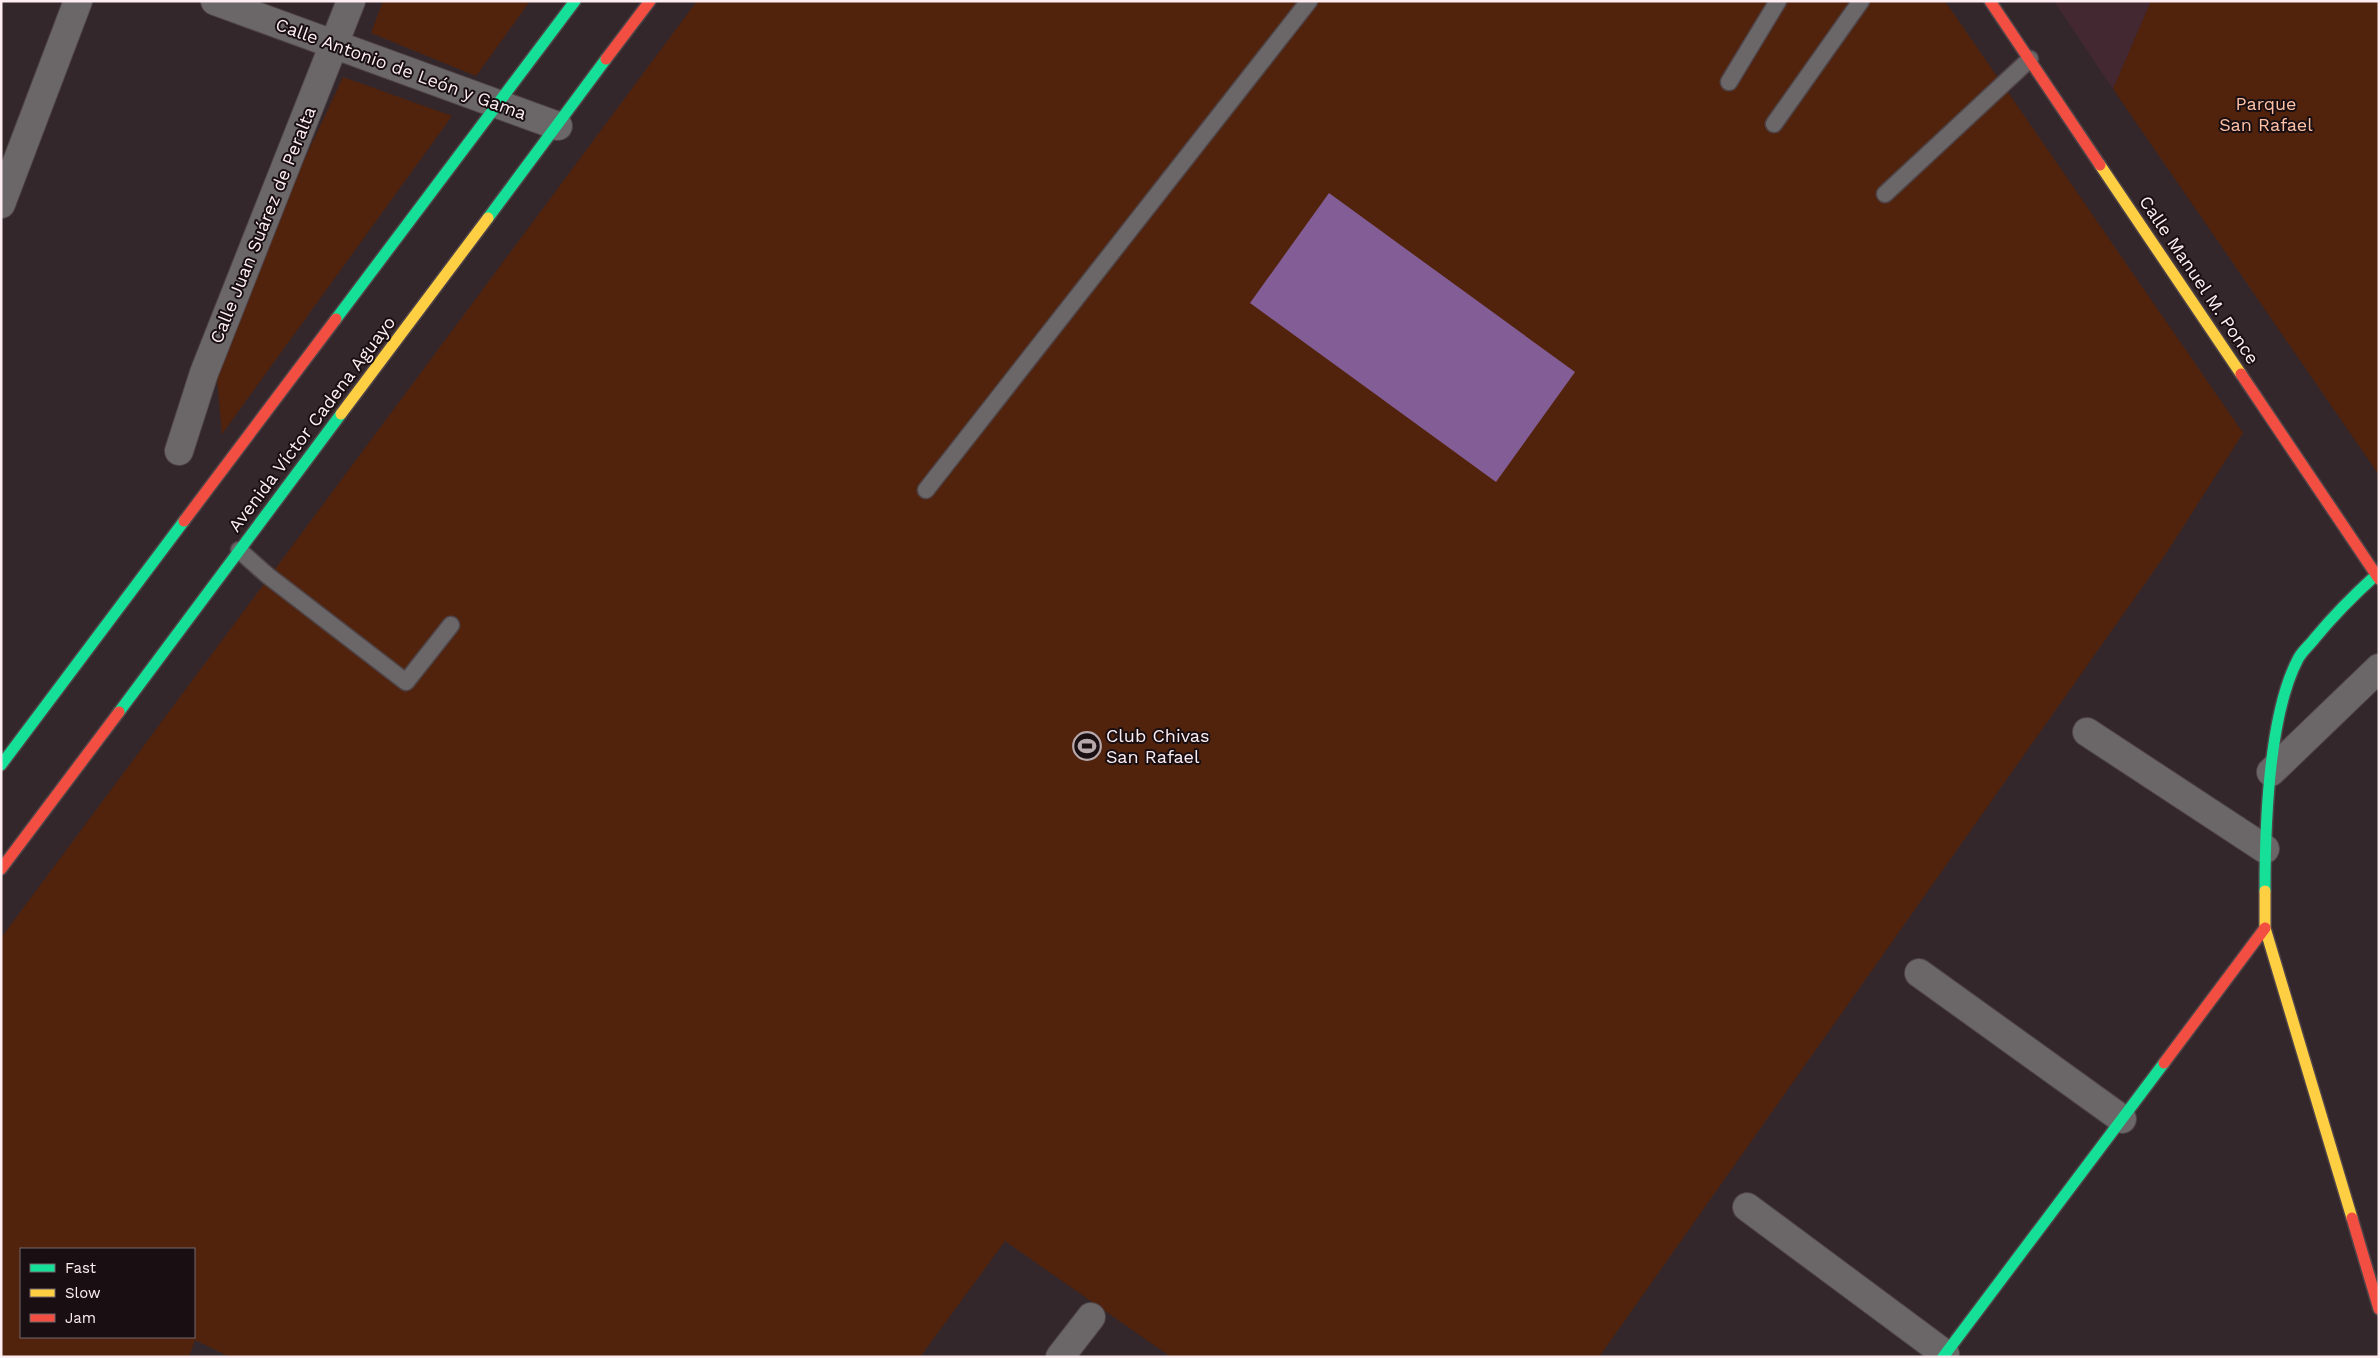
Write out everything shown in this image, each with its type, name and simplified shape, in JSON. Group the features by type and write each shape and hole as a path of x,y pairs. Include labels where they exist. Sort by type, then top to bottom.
{"street":[{"path":"1,204 78,1"},
{"name":"Calle Antonio de León y Gama","path":"215,1 558,126"},
{"name":"Calle Juan Suárez de Peralta","path":"179,451 204,374 351,1"},
{"path":"1,765 575,1"},
{"name":"Avenida Víctor Cadena Aguayo","path":"1,869 650,1"},
{"name":"Calle Manuel M. Ponce","path":"1990,1 2377,577"},
{"path":"2377,577 2343,605 2299,657 2283,693 2271,772 2265,849 2265,928 2379,1309"},
{"path":"2271,772 2379,668"},
{"path":"2087,732 2265,849"},
{"path":"1746,1207 1944,1355 2265,928"},
{"path":"1919,973 2122,1119"},
{"path":"1060,1357 1091,1317"}],"lane":[{"path":"926,490 1309,1"},
{"path":"1729,82 1778,1"},
{"path":"1774,124 1861,1"},
{"path":"1885,194 2030,59"},
{"path":"240,550 267,575 406,682 451,626"}],"shaded area":[{"path":"2054,1 2151,1 2113,89"},
{"path":"1329,193 1575,372 1496,482 1250,303"}],"green space":[{"path":"383,1 530,1 476,76 371,33"},
{"name":"Club Chivas San Rafael","path":"697,1 1945,1 2243,433 2165,555 1599,1357 1171,1357 1005,1241 920,1357 230,1357 195,1340 189,1357 1,1357 1,938"},
{"name":"Parque San Rafael","path":"2151,1 2379,1 2379,475 2113,89"},
{"path":"343,77 452,116 222,434 217,378 239,300"}],"traffic: fast":[{"path":"336,319 575,1"},
{"path":"488,218 606,59"},
{"path":"119,712 341,414"},
{"path":"1,765 184,521"},
{"path":"2265,891 2270,772 2280,710 2288,683 2302,653 2337,613 2376,575"},
{"path":"1943,1357 2164,1063"}],"traffic: slow":[{"path":"2100,165 2241,374"},
{"path":"341,414 488,218"},
{"path":"2265,891 2265,928 2352,1218"}],"traffic: jam":[{"path":"606,59 650,1"},
{"path":"1990,1 2100,165"},
{"path":"184,521 336,319"},
{"path":"2241,374 2379,579"},
{"path":"1,869 119,712"},
{"path":"2164,1063 2265,928"},
{"path":"2352,1218 2379,1309"}],"place":[{"name":"Club Chivas San Rafael","path":"1087,746"}]}
